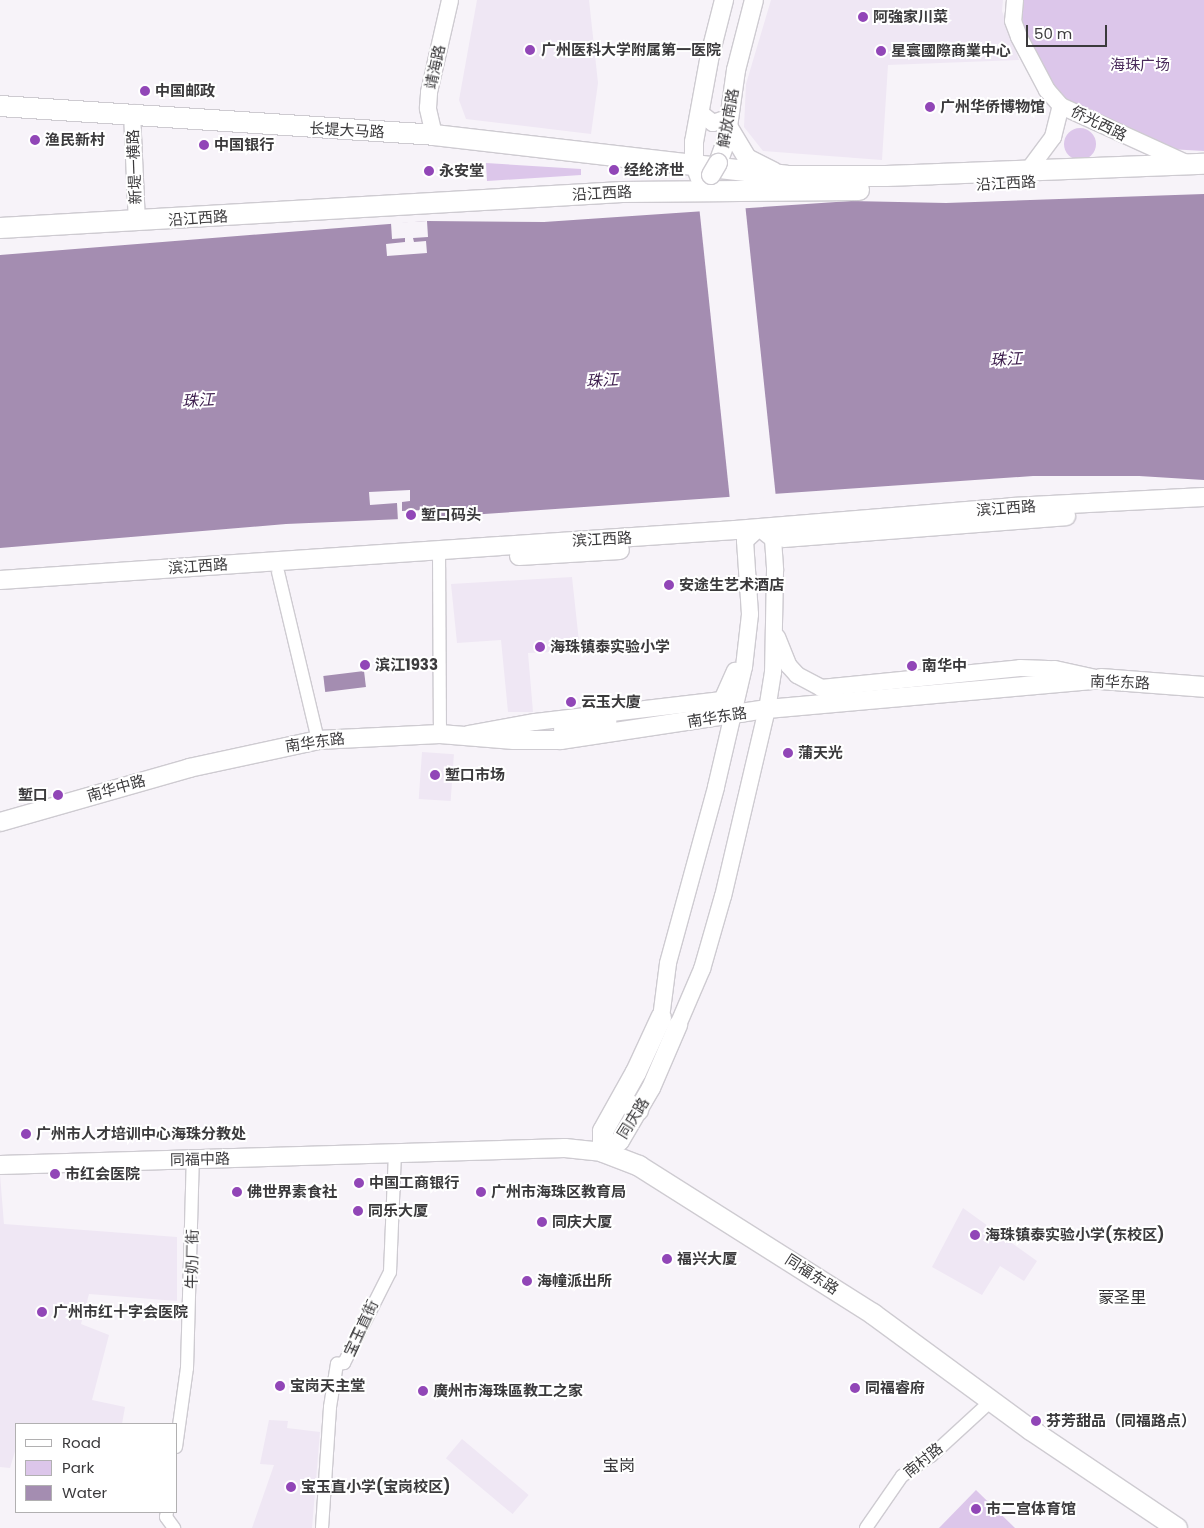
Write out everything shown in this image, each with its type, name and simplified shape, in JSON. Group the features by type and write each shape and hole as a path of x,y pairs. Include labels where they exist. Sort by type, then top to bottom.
{"main road":[{"name":"解放南路","path":"724,0 699,112 694,163 711,176 729,122 738,61 754,0"},
{"name":"长堤大马路","path":"0,106 132,113 434,135 694,163"},
{"path":"729,122 747,158 787,176"},
{"path":"621,156 629,172 622,192"},
{"name":"沿江西路","path":"694,163 787,176 1199,167"},
{"name":"沿江西路","path":"0,228 136,222 622,192 711,176 858,190 1199,167"},
{"name":"滨江西路","path":"0,590 278,572 440,555 745,541 766,534 1002,508 1204,497"},
{"name":"滨江西路","path":"0,580 1204,509"},
{"name":"南华东路","path":"232,757 318,740 440,734 537,741 569,739 730,705 767,709 821,706 1101,679 1204,687"},
{"path":"462,735 526,732 607,722"},
{"name":"南华中路","path":"0,822 232,757"},
{"name":"同庆路","path":"603,1152 603,1131 669,1022"},
{"name":"同庆路","path":"603,1152 620,1141 664,1063 669,1022"},
{"path":"621,1100 638,1110"},
{"name":"同福东路","path":"398,1154 565,1148 603,1152 639,1166 873,1314 991,1401 1177,1528"},
{"name":"同福中路","path":"0,1165 398,1154"}],"street":[{"name":"靖海路","path":"434,135 428,108 429,92 450,0"},
{"name":"侨光西路","path":"1015,0 1014,21 1019,37 1047,90 1062,106 1199,167"},
{"path":"1027,172 1052,137 1062,106"},
{"path":"699,112 713,123 729,122"},
{"name":"新堤一横路","path":"132,113 136,222"},
{"path":"669,1022 702,969 715,924 767,709 774,628 766,534"},
{"path":"669,1022 672,947 710,812 730,705 748,631 745,541"},
{"path":"440,555 440,734"},
{"path":"278,572 318,740"},
{"path":"774,628 789,666 805,682 830,688 1020,668 1056,669 1101,679"},
{"path":"821,706 866,683"},
{"name":"宝玉直街","path":"322,1528 330,1407 337,1364 344,1363 390,1272 398,1154"},
{"name":"牛奶厂街","path":"178,1434 188,1368 193,1159"},
{"name":"南村路","path":"866,1528 902,1476 931,1456 991,1401"},
{"path":"167,1514 174,1528"}],"shaded area":[{"name":"广州医科大学附属第一医院","path":"477,0 589,0 598,83 591,134 466,119 459,100"},
{"path":"771,0 1003,0 1002,11 1019,60 888,65 882,160 763,151 744,127 746,84"},
{"name":"海珠镇泰实验小学","path":"572,577 580,651 528,653 533,712 508,712 501,640 457,643 451,584"},
{"path":"422,752 454,754 451,801 419,799"},
{"name":"广州市红十字会医院","path":"0,1174 4,1224 177,1237 177,1301 89,1294 81,1324 109,1335 92,1400 125,1407 122,1423 15,1423 15,1451 10,1468 0,1467"},
{"name":"海珠镇泰实验小学(东校区)","path":"963,1208 1037,1261 1024,1281 1000,1266 982,1295 932,1267"},
{"name":"宝玉直小学(宝岗校区)","path":"269,1420 288,1421 287,1428 320,1432 312,1528 252,1528 274,1465 260,1464"},
{"path":"462,1439 529,1495 513,1514 446,1458"}],"green space":[{"name":"海珠广场","path":"1023,0 1204,0 1204,151 1169,149 1064,99 1051,85 1024,31 1021,9"},
{"path":"1080,128 1086,129 1091,133 1095,138 1095,150 1091,155 1086,159 1080,160 1074,159 1069,155 1065,150 1064,144 1065,138 1069,133 1074,129"},
{"path":"486,163 581,169 581,175 487,181"},
{"name":"市二宫体育馆","path":"976,1490 1015,1528 939,1528"}],"water":[{"name":"珠江","path":"1204,194 1204,480 1139,476 1033,476 425,518 286,524 0,548 0,255 427,221 544,222 851,201 946,203"},
{"path":"364,671 366,687 325,692 323,676"}],"pier":[{"path":"745,203 776,496 730,501 699,208"},
{"path":"427,221 428,237 413,238 414,242 426,241 427,253 387,256 386,244 405,242 405,238 392,239 391,223"},
{"path":"410,490 410,501 402,502 402,511 425,510 425,521 398,522 397,503 370,505 369,492"}],"place":[{"name":"阿強家川菜","path":"863,17"},
{"name":"广州医科大学附属第一医院","path":"530,50"},
{"name":"星寰國際商業中心","path":"881,51"},
{"name":"中国邮政","path":"145,91"},
{"name":"广州华侨博物馆","path":"930,107"},
{"name":"渔民新村","path":"35,140"},
{"name":"中国银行","path":"204,145"},
{"name":"经纶济世","path":"614,170"},
{"name":"永安堂","path":"429,171"},
{"name":"堑口码头","path":"411,515"},
{"name":"安途生艺术酒店","path":"669,585"},
{"name":"海珠镇泰实验小学","path":"540,647"},
{"name":"滨江1933","path":"365,665"},
{"name":"南华中","path":"912,666"},
{"name":"云玉大廈","path":"571,702"},
{"name":"蒲天光","path":"788,753"},
{"name":"堑口市场","path":"435,775"},
{"name":"堑口","path":"58,795"},
{"name":"广州市人才培训中心海珠分教处","path":"26,1134"},
{"name":"市红会医院","path":"55,1174"},
{"name":"中国工商银行","path":"359,1183"},
{"name":"佛世界素食社","path":"237,1192"},
{"name":"广州市海珠区教育局","path":"481,1192"},
{"name":"同乐大厦","path":"358,1211"},
{"name":"同庆大厦","path":"542,1222"},
{"name":"海珠镇泰实验小学(东校区)","path":"975,1235"},
{"name":"福兴大厦","path":"667,1259"},
{"name":"海幢派出所","path":"527,1281"},
{"name":"广州市红十字会医院","path":"42,1312"},
{"name":"宝岗天主堂","path":"280,1386"},
{"name":"同福睿府","path":"855,1388"},
{"name":"廣州市海珠區教工之家","path":"423,1391"},
{"name":"芬芳甜品（同福路点）","path":"1036,1421"},
{"name":"宝玉直小学(宝岗校区)","path":"291,1487"},
{"name":"市二宫体育馆","path":"976,1509"}],"district":[{"name":"蒙圣里","path":"1122,1298"},
{"name":"宝岗","path":"619,1466"}]}
